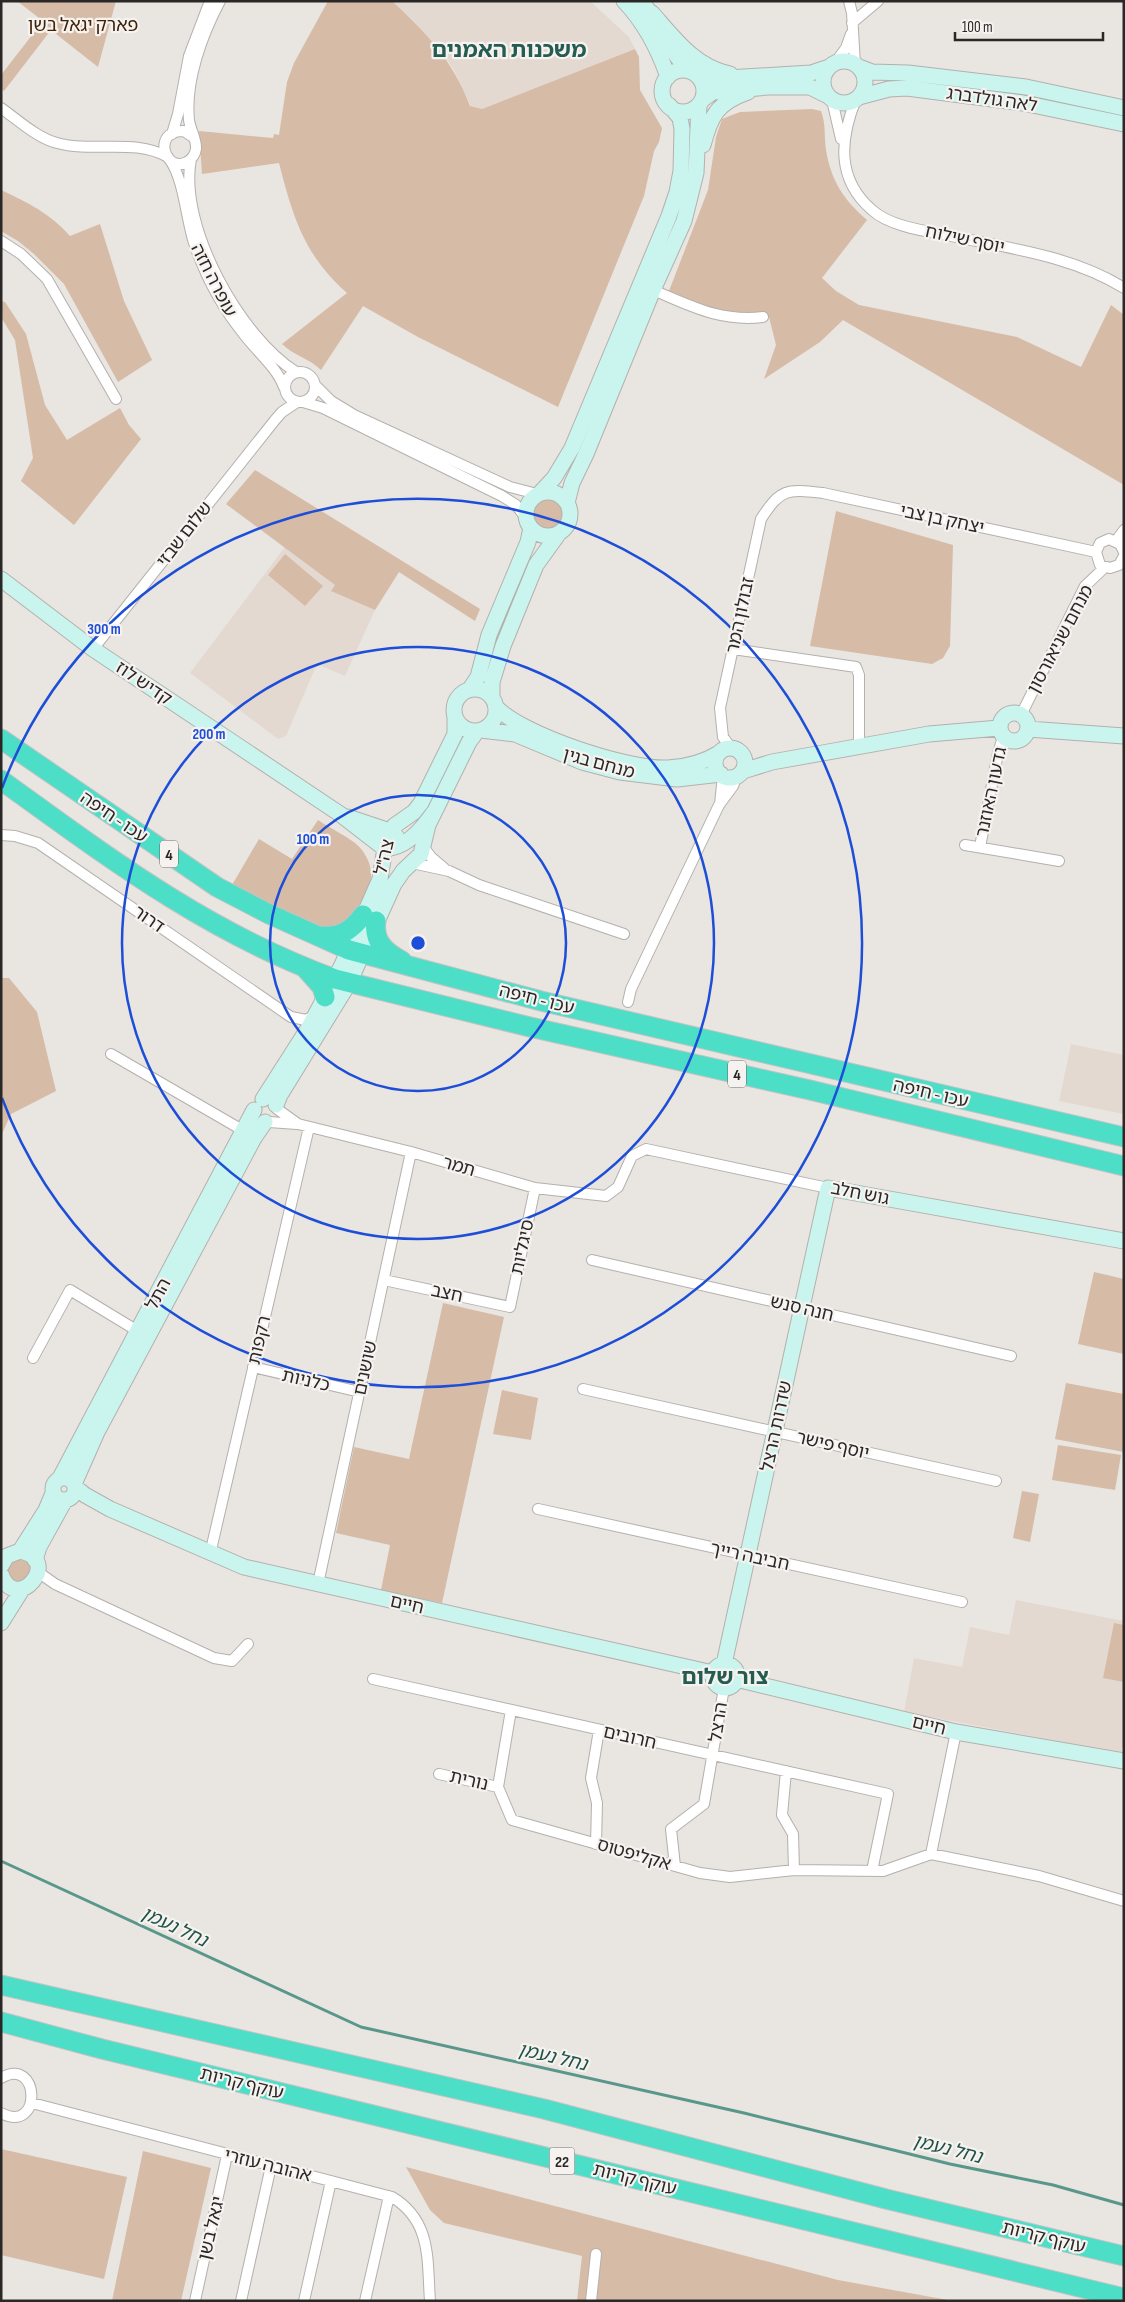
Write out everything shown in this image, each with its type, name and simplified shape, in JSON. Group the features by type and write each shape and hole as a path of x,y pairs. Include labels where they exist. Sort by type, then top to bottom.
{"highway":[{"name":"עכו - חיפה","path":"1,739 217,887 316,935 356,952 421,970 803,1063 1124,1137"},
{"name":"עכו - חיפה","path":"1,780 181,906 247,941 305,968 342,981 521,1025 1039,1144 1124,1166"},
{"path":"316,935 342,934 370,918 385,951 421,970"},
{"path":"305,968 318,981 324,990 325,997"},
{"name":"עוקף קריות","path":"1,1985 544,2109 886,2199 1124,2256"},
{"name":"עוקף קריות","path":"1,2022 121,2054 1124,2298"}],"street":[{"path":"169,158 164,146 178,114 189,56 210,1"},
{"path":"1,108 48,140 57,143 71,146 132,147 154,150 179,163 191,159 196,148 189,113 192,81 204,38 220,1"},
{"path":"624,1 641,21 655,43 668,76"},
{"path":"641,1 698,61 717,71 741,77"},
{"path":"843,150 844,131 857,98 863,91 865,80 857,66 849,1"},
{"path":"829,97 822,80 846,48 853,25 878,1"},
{"path":"652,13 681,63 704,86 700,102 696,173"},
{"path":"559,533 545,536 535,532 528,523 516,505 502,496 323,408 292,400 285,390 288,377 296,372 309,375 315,385 332,402 354,415 510,487 539,494 551,492 558,494 567,503 570,509 569,520 536,565 503,646 492,682 494,719 491,724 479,730 466,729 455,718 454,706 459,695 470,689 478,677 489,635 528,542 528,523 528,504 539,494 554,478 572,448 670,216 681,171 683,142 680,118 665,100 663,88 668,76 678,71 693,73 710,79 812,73 842,61 857,66"},
{"name":"לאה גולדברג","path":"857,66 872,72 908,73 1026,87 1124,108"},
{"path":"669,105 684,111 713,92 768,86 810,87 846,103 857,98"},
{"path":"567,503 572,483 684,221 708,127 716,110 736,96 768,86"},
{"name":"לאה גולדברג","path":"857,98 889,89 907,88 1023,103 1124,124"},
{"name":"יוסף שילוח","path":"829,97 850,181 860,198 873,212 916,229 1076,264 1104,276 1124,288"},
{"path":"132,147 184,132 193,138"},
{"name":"עופרה חזה","path":"169,158 177,174 194,243 208,277 241,332 278,374 285,390"},
{"name":"עופרה חזה","path":"191,159 190,191 201,238 210,260 226,292 253,332 278,359 296,372"},
{"path":"1,241 21,254 47,280 116,398"},
{"path":"653,290 716,315 732,318 763,317"},
{"path":"300,402 312,396 315,385"},
{"name":"שלום שבזי","path":"275,420 285,390"},
{"name":"שלום שבזי","path":"93,649 275,420 282,412 300,402"},
{"name":"יצחק בן צבי","path":"788,492 804,491 823,494 1096,552"},
{"name":"זבולון המר","path":"731,752 723,737 720,708 761,519 781,494 788,492"},
{"path":"1116,541 1124,530"},
{"path":"1104,567 1097,561 1096,552 1100,543 1104,540 1116,541 1124,552"},
{"name":"מנחם שניאורסון","path":"1021,715 1085,586 1104,567 1118,565 1124,556"},
{"name":"קדיש לוז","path":"1,579 93,649 340,814 384,848"},
{"path":"733,649 804,661 856,667 859,675 859,746"},
{"path":"470,689 480,689 494,702"},
{"name":"מנחם בגין","path":"494,702 505,717 543,736 576,748 630,762 666,768 690,766 731,752 772,762"},
{"path":"1008,714 1021,715 1026,719 1028,729 1026,735 1019,741 1009,741 1001,733 1001,721 1008,714"},
{"name":"צה\"ל","path":"342,981 370,918 380,879 384,848 390,831 421,804 454,734 455,718"},
{"path":"1028,729 1124,736"},
{"name":"מנחם בגין","path":"479,730 515,734 582,762 620,772 677,779 731,775 772,762 929,734 1001,733"},
{"name":"צה\"ל","path":"370,918 399,877 418,859 425,831 469,742 479,730"},
{"name":"גדעון האוזנר","path":"980,847 1001,733"},
{"path":"628,1002 631,989 720,805 731,775 745,762 731,752 716,765 731,775"},
{"path":"384,848 390,849 401,845 420,830 434,812"},
{"name":"קדיש לוז","path":"340,814 390,831"},
{"path":"390,831 398,838 401,845 402,859 391,889"},
{"name":"דרור","path":"1,835 15,836 38,843 291,1017"},
{"path":"422,845 435,860 449,871"},
{"name":"גדעון האוזנר","path":"965,845 1059,861"},
{"path":"412,863 449,871 479,885 624,934"},
{"name":"התל","path":"8,1557 46,1510 66,1490 254,1138 298,1043 325,997 342,981"},
{"name":"התל","path":"1,1623 32,1576 39,1547 139,1330 244,1131 278,1099 342,981"},
{"path":"291,1017 306,1020 315,1014"},
{"path":"291,1017 296,1026 298,1043"},
{"path":"111,1054 244,1131"},
{"name":"תמר","path":"267,1111 298,1124 411,1152 535,1188 606,1196 618,1187"},
{"name":"תמר","path":"267,1111 298,1124"},
{"name":"רקפות","path":"210,1554 309,1127"},
{"name":"גוש חלב","path":"618,1187 632,1156 646,1149 828,1188 1120,1242"},
{"name":"שושנים","path":"318,1584 411,1152"},
{"name":"סיגליות","path":"510,1307 535,1188"},
{"name":"שדרות הרצל","path":"719,1668 748,1555 828,1188"},
{"name":"חנה סנש","path":"592,1260 1011,1356"},
{"name":"חצב","path":"384,1280 510,1307"},
{"path":"33,1358 70,1290 139,1330 143,1340 142,1350"},
{"name":"כלניות","path":"253,1367 360,1392"},
{"name":"יוסף פישר","path":"583,1389 996,1481"},
{"name":"חיים","path":"66,1490 210,1554 244,1567 719,1668"},
{"name":"חביבה רייך","path":"538,1509 962,1602"},
{"path":"8,1557 29,1554 32,1576"},
{"path":"32,1576 55,1584 214,1658 232,1660 248,1644"},
{"path":"3,1584 17,1589 32,1576"},
{"path":"733,1667 736,1679 732,1686 724,1688 716,1684 719,1668 733,1667"},
{"name":"חרובים","path":"373,1679 888,1794 872,1871"},
{"name":"חיים","path":"736,1679 956,1732 1124,1761"},
{"name":"הרצל","path":"675,1866 672,1829 704,1804 724,1688"},
{"path":"498,1787 511,1710"},
{"path":"596,1844 596,1803 591,1778 599,1730"},
{"path":"956,1732 931,1854 1039,1876 1124,1901"},
{"path":"786,1771 782,1815 793,1834 794,1870"},
{"name":"נורית","path":"439,1774 498,1787"},
{"name":"אקליפטוס","path":"498,1787 512,1820 700,1873 730,1877 794,1870 883,1871 894,1869 931,1854"},
{"path":"1,2078 12,2075 24,2078 32,2089 32,2103 28,2109 17,2116 1,2113"},
{"name":"אהובה עוזרי","path":"32,2103 389,2196 404,2204 420,2224 426,2246 430,2301"},
{"name":"יגאל בשן","path":"195,2301 228,2155"},
{"path":"241,2301 272,2166"},
{"path":"304,2301 331,2181"},
{"path":"365,2301 389,2196"},
{"path":"591,2301 596,2254"}],"shaded area":[{"path":"392,1 590,1 629,37 635,49 482,109 471,106 454,70 441,51 412,19"},
{"path":"285,547 335,585 332,591 375,610 345,676 317,664 286,736 278,739 190,673"},
{"path":"1071,1044 1124,1055 1124,1114 1059,1101"},
{"path":"1016,1600 1124,1621 1124,1737 1121,1753 904,1712 914,1658 962,1667 970,1627 1009,1635"}],"green space":[{"name":"פארק יגאל בשן","path":"17,1 116,1 98,67 51,30 4,91 1,89 1,75 43,21"},
{"path":"328,1 392,1 438,49 456,75 470,106 482,109 635,49 639,57 640,90 662,128 659,142 654,151 644,196 558,407 418,337 363,306 321,370 282,344 347,293 320,264 302,234 289,201 279,163 202,174 199,131 273,138 274,134 279,135 287,82 294,63"},
{"path":"812,109 821,111 823,116 828,161 835,180 845,197 867,220 822,278 836,291 859,305 1017,337 1081,367 1111,305 1124,315 1124,485 843,320 820,342 764,379 776,345 769,317 759,313 726,314 669,291 708,190 716,137 722,119 740,112"},
{"path":"1,190 47,215 70,236 100,224 124,301 152,360 118,382 64,284 34,254 18,241 1,231"},
{"path":"1,301 5,302 26,334 45,405 67,440 120,408 129,425 141,439 74,525 21,481 33,458 15,340 1,317"},
{"path":"255,470 480,609 475,621 399,572 375,610 331,591 335,585 226,504"},
{"path":"548,498 554,499 559,503 563,508 563,520 559,525 554,529 548,530 542,529 537,525 533,520 532,514 533,508 537,503 542,499"},
{"path":"836,511 953,545 950,646 943,658 932,664 810,646"},
{"path":"285,554 323,586 305,606 268,575"},
{"path":"318,820 358,846 366,856 371,871 369,885 362,901 343,922 329,928 308,924 294,918 232,885 259,839 292,859"},
{"path":"1,978 9,978 37,1012 56,1091 11,1114 1,1136"},
{"path":"1094,1272 1124,1279 1124,1354 1078,1344"},
{"path":"443,1303 504,1317 442,1603 381,1590 390,1545 336,1533 354,1447 409,1459"},
{"path":"1066,1383 1124,1394 1124,1452 1055,1439"},
{"path":"502,1390 538,1398 531,1440 493,1434"},
{"path":"1058,1445 1121,1455 1115,1490 1052,1480"},
{"path":"1022,1491 1039,1494 1030,1542 1013,1538"},
{"path":"17,1557 30,1562 32,1572 19,1583 10,1579 6,1568"},
{"path":"1114,1623 1124,1625 1124,1682 1103,1678"},
{"path":"1,2149 127,2177 104,2279 1,2255"},
{"path":"143,2151 211,2168 181,2301 112,2301"},
{"path":"406,2167 838,2280 953,2301 577,2301 582,2256 444,2223 430,2210"}],"waterway":[{"name":"נחל נעמן","path":"1,1861 361,2027 744,2113 950,2164 1053,2185 1124,2205"}],"district":[{"name":"משכנות האמנים","path":"509,49"},
{"name":"צור שלום","path":"725,1676"}]}
